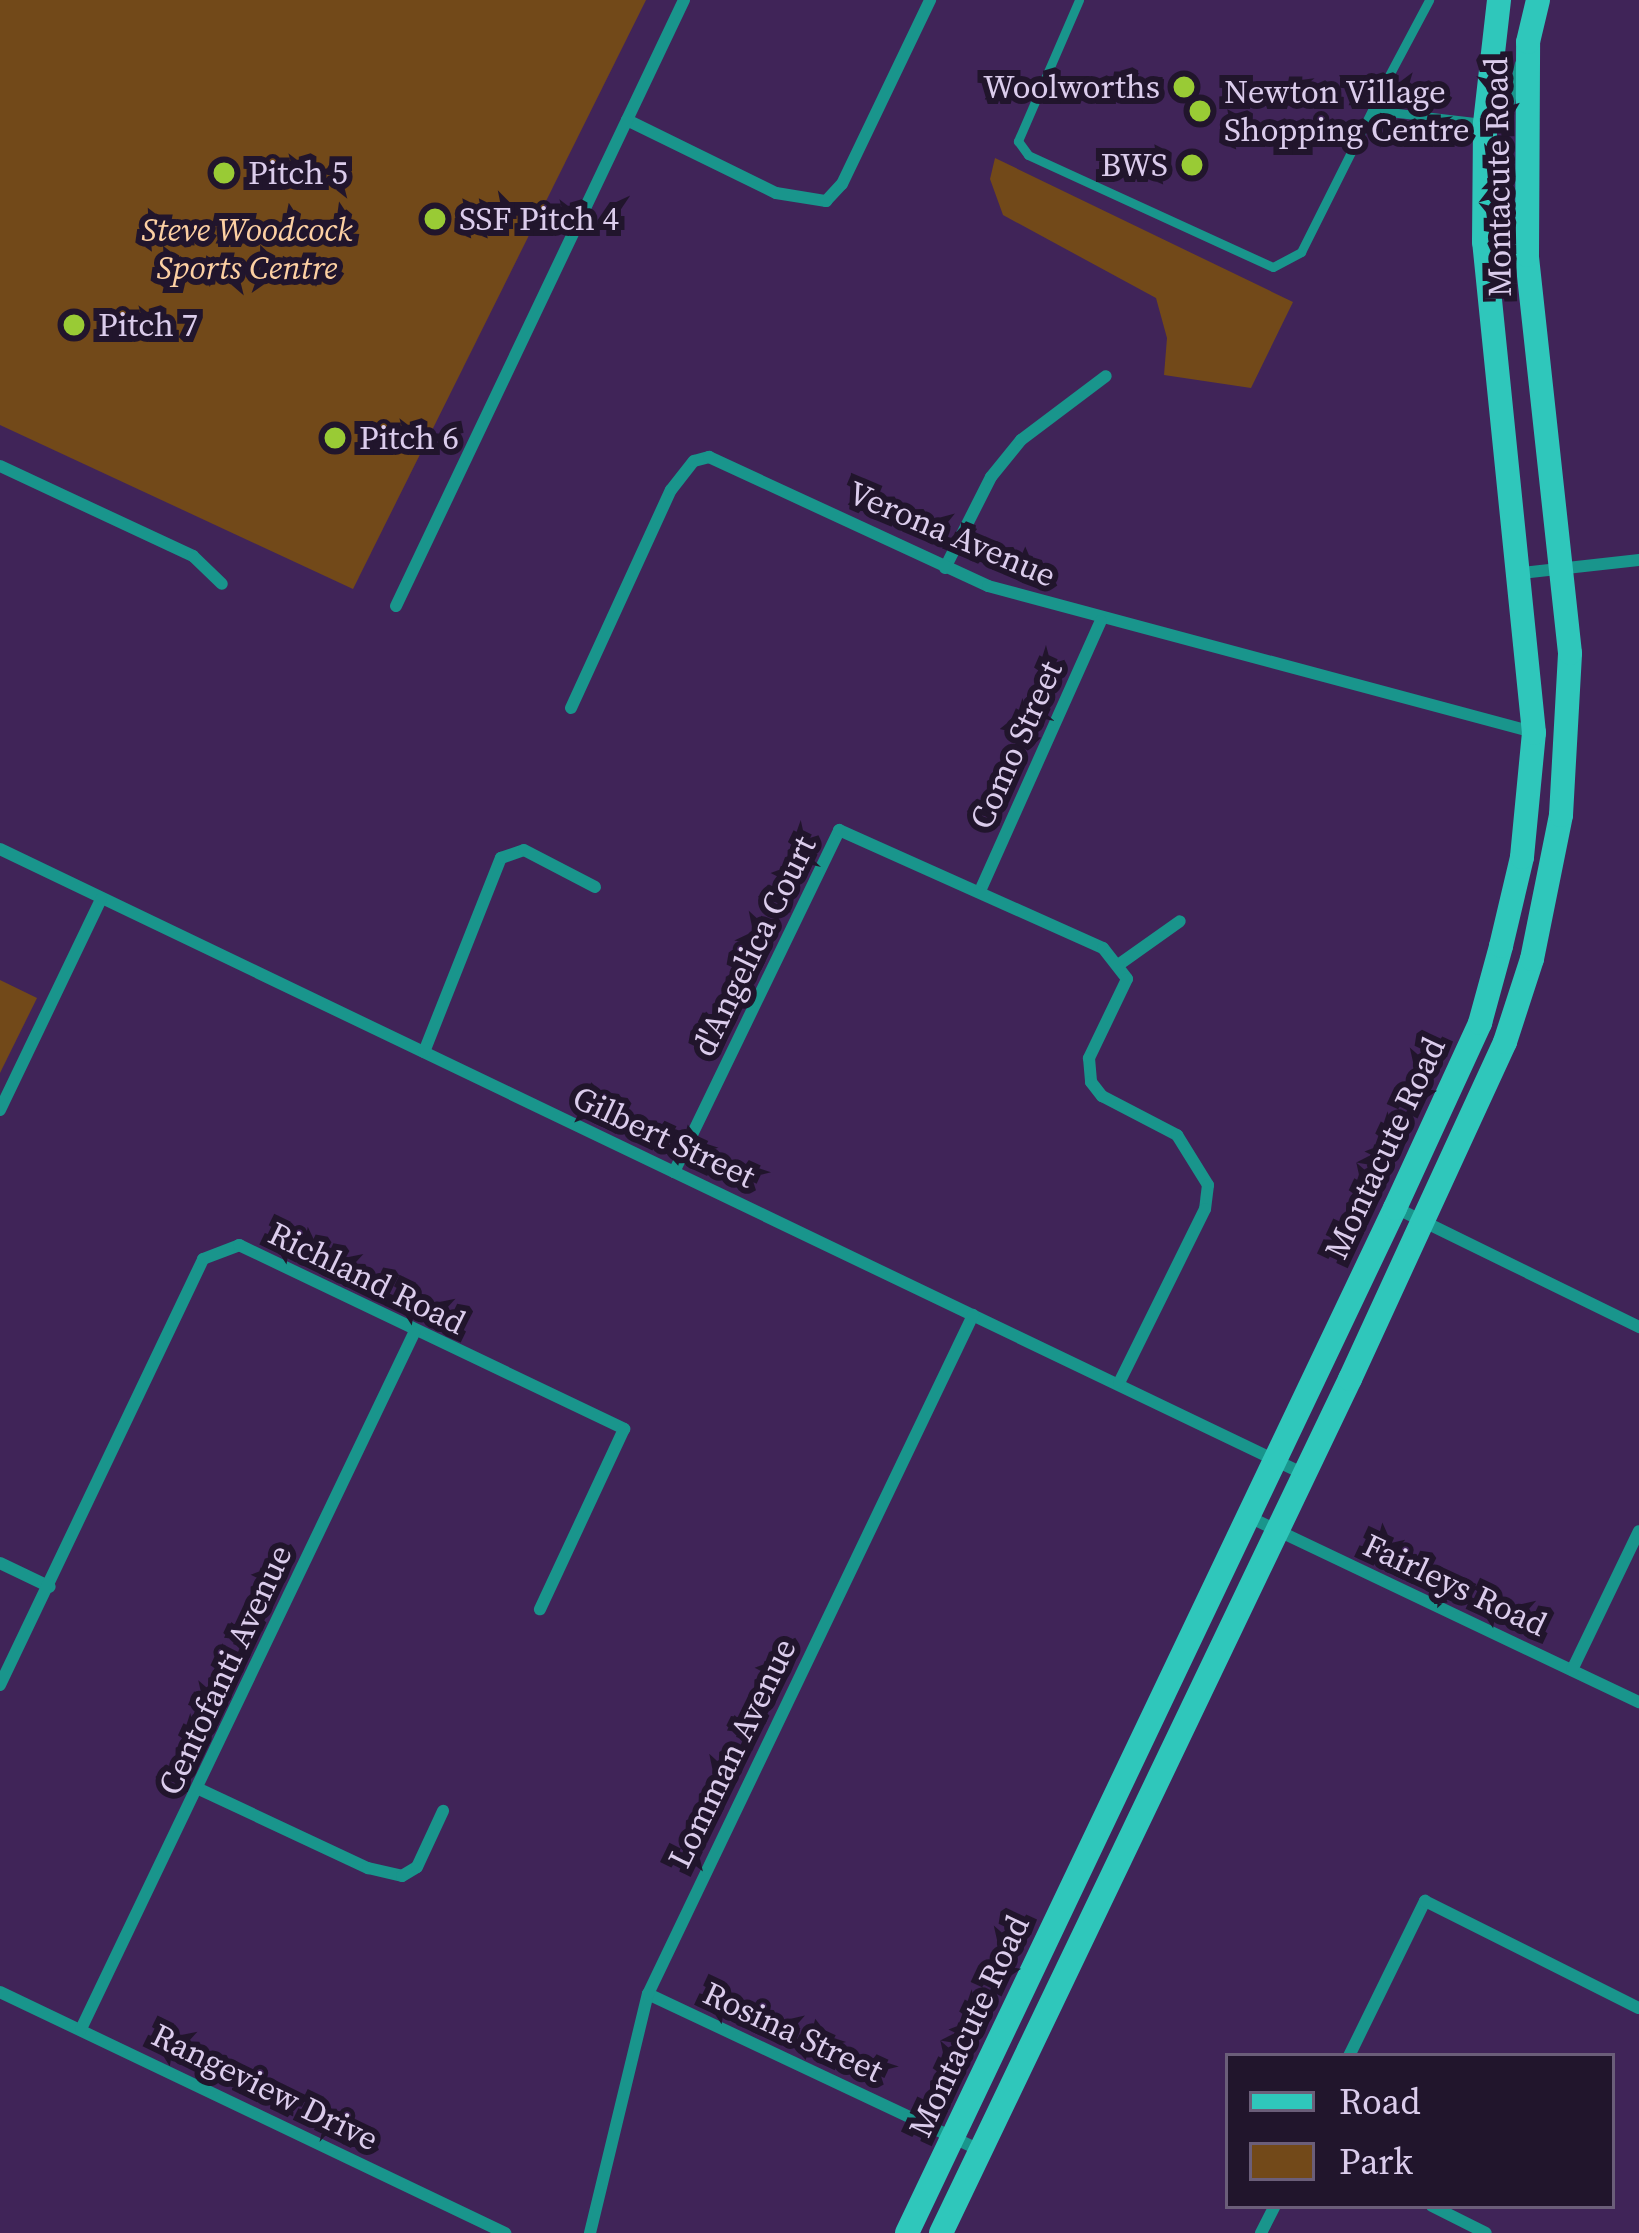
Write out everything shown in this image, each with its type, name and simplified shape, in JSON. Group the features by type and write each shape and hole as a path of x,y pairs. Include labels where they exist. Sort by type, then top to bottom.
{"main road":[{"name":"Montacute Road","path":"907,2233 1480,1023 1522,857 1534,733 1522,573 1484,242 1485,123 1499,0"},
{"name":"Montacute Road","path":"941,2233 1505,1042 1552,875 1570,652 1565,566 1527,255 1528,42 1538,0"}],"street":[{"path":"396,606 684,0"},
{"path":"627,120 776,193 826,201 842,184 930,0"},
{"path":"945,568 991,477 1021,440 1106,376"},
{"name":"Verona Avenue","path":"571,708 671,490 694,461 727,462 945,568 1101,621 1534,733"},
{"path":"0,466 194,556 222,584"},
{"path":"1522,573 1639,560"},
{"name":"Como Street","path":"980,891 1101,621"},
{"name":"d'Angelica Court","path":"674,1172 839,830 980,891 1121,963"},
{"name":"Gilbert Street","path":"0,849 1304,1474"},
{"path":"424,1052 501,858 524,850 595,886"},
{"path":"0,1110 101,898"},
{"path":"1119,1383 1205,1209 1208,1185 1177,1135 1102,1096 1086,1068 1127,979 1121,963 1180,922"},
{"path":"1395,1208 1639,1328"},
{"name":"Richland Road","path":"0,1685 203,1259 239,1245 414,1333 624,1429 540,1609"},
{"name":"Lomman Avenue","path":"590,2233 648,1994 974,1315"},
{"name":"Centofanti Avenue","path":"82,2029 414,1333"},
{"name":"Fairleys Road","path":"1248,1516 1639,1702"},
{"path":"1572,1670 1639,1531"},
{"path":"0,1563 50,1587"},
{"path":"199,1789 402,1876 417,1867 442,1811"},
{"path":"1349,2053 1425,1901 1639,2008"},
{"name":"Rangeview Drive","path":"0,1992 505,2233"},
{"name":"Rosina Street","path":"648,1994 980,2150"},
{"path":"1438,2209 1486,2233"}],"lane":[{"path":"1079,0 1018,141 1028,155 1273,267 1301,252 1372,110 1485,123 1507,115 1528,42"},
{"path":"1345,81 1386,81 1429,0"}],"green space":[{"name":"Steve Woodcock Sports Centre","path":"0,0 646,0 353,589 0,425"},
{"path":"995,158 1293,302 1251,388 1164,375 1167,338 1156,298 1003,215 990,179"},
{"path":"0,980 37,998 0,1073"}],"place":[{"name":"Woolworths","path":"1184,87"},
{"name":"Newton Village Shopping Centre","path":"1200,111"},
{"name":"BWS","path":"1192,165"},
{"name":"Pitch 5","path":"224,173"},
{"name":"SSF Pitch 4","path":"435,219"},
{"name":"Pitch 7","path":"74,325"},
{"name":"Pitch 6","path":"335,438"}]}
